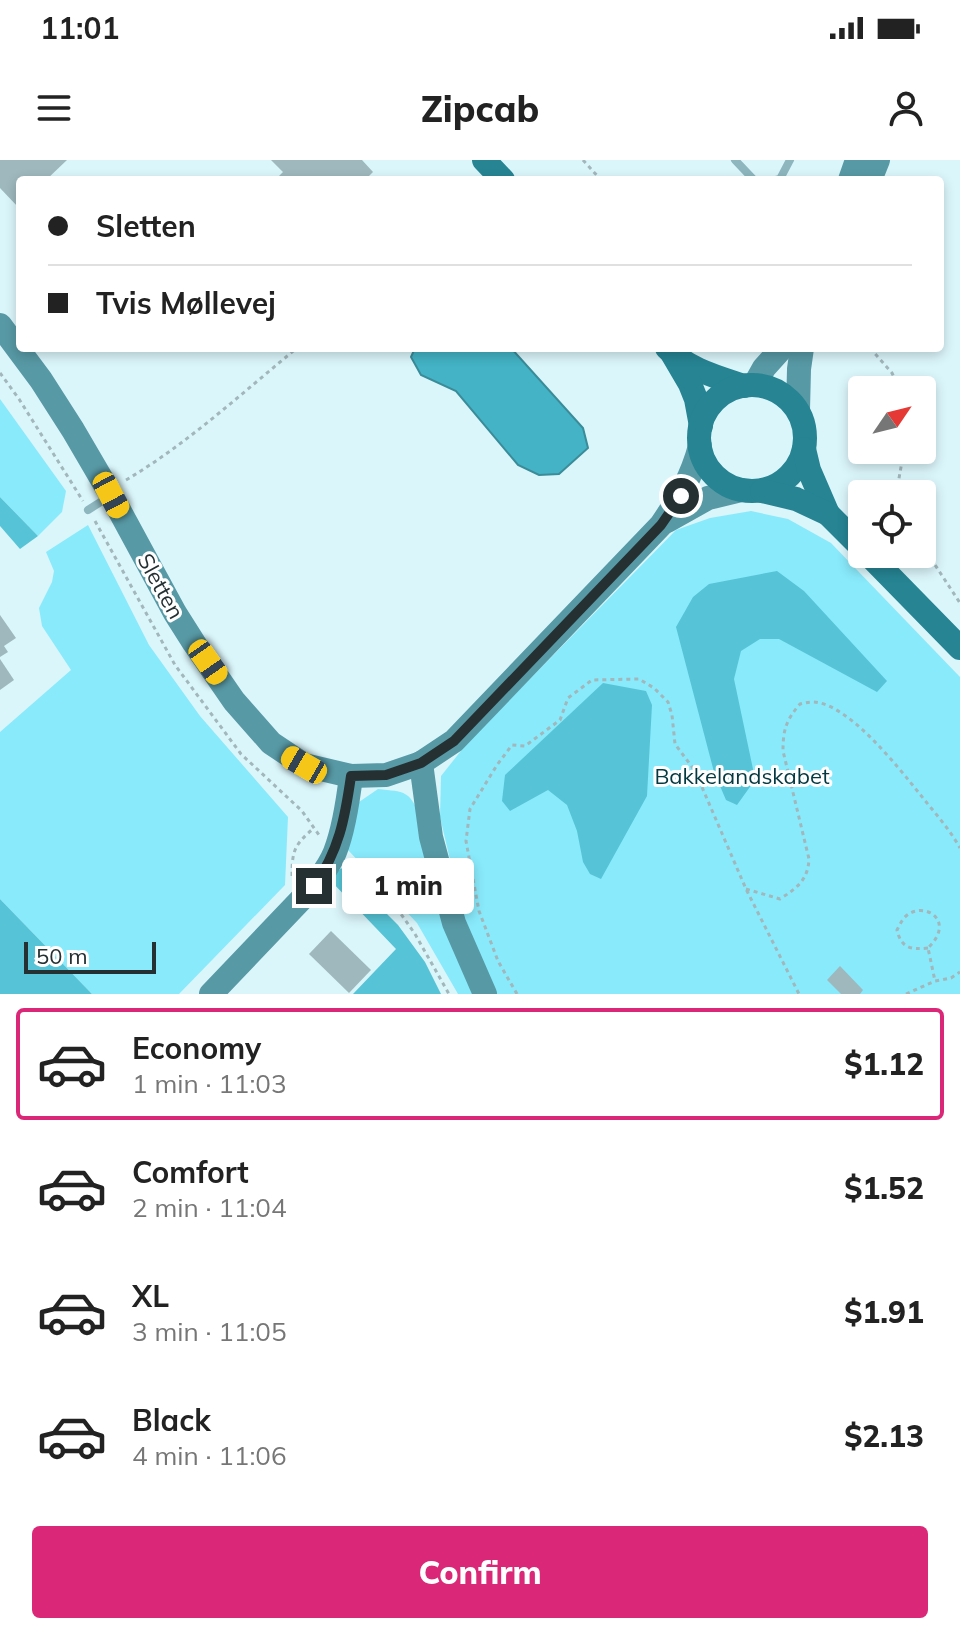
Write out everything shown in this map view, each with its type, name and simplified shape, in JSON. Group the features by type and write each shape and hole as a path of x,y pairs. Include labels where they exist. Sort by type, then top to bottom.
{"main road":[{"path":"484,160 499,176"},
{"path":"671,352 696,399 702,457 713,474 721,482 807,502 828,514 848,534"},
{"path":"672,352 703,372 775,390 798,410 805,429 802,459 790,476 772,488 752,490"},
{"path":"700,436 704,416 716,399 734,388 750,385"},
{"path":"804,449 809,470 828,514"},
{"path":"882,568 960,648"}],"street":[{"name":"Sletten","path":"0,325 16,346"},
{"name":"Sletten","path":"20,352 41,380 110,493 175,613 234,701 271,743 304,765 351,776 386,775 421,763 454,741 661,525 681,496 695,465 700,436"},
{"path":"750,385 778,352"},
{"path":"798,410 801,352"},
{"name":"Sletten","path":"661,525 708,498 752,490"},
{"path":"421,763 431,837 454,923 485,994"},
{"path":"211,994 326,870 335,851 351,776"}],"lane":[{"path":"735,160 750,176"},
{"path":"88,510 110,493"}],"path":[{"path":"583,160 597,176"},
{"path":"110,493 178,445 292,352"},
{"path":"874,352 893,376"},
{"path":"936,566 960,603"},
{"path":"517,994 498,961 479,911 466,841 470,809 512,745 525,746 560,720 568,698 592,680 639,679 668,702 675,744 695,771 746,889 799,994"},
{"path":"746,889 780,899 796,889 809,872 809,859 783,751 783,735 790,715 800,704 815,702 831,708 855,724 885,751 960,848"},
{"path":"925,910 940,923 940,933 928,948 907,947 900,940 897,930 904,918 913,912 925,910"},
{"path":"928,948 935,981"},
{"path":"906,994 960,972"}],"green space":[{"path":"0,399 66,491 62,512 38,536 0,497"},
{"path":"0,497 38,536 20,549 0,526"},
{"name":"Bakkelandskabet","path":"751,511 788,519 831,543 848,561 848,568 855,568 960,677 960,994 496,994 463,915 440,817 441,776 468,742 676,530 710,518"},
{"path":"88,525 149,645 200,716 288,817 285,885 179,994 92,994 0,899 0,732 71,670 42,626 39,608 54,571 46,552"},
{"path":"777,571 804,591 887,681 877,692 779,639 760,639 741,651 734,679 753,769 752,784 737,805 726,800 714,772 676,627 693,597 709,584"},
{"path":"603,683 646,691 652,705 647,796 601,879 590,874 583,862 577,831 567,805 548,790 510,811 502,801 505,775"},
{"path":"378,789 405,794 416,807 473,994 458,994 417,923 348,850 359,802"},
{"path":"341,868 398,925 425,962 441,994 353,994 396,949 330,880"},
{"path":"0,899 92,994 0,994"}],"shaded area":[{"path":"413,352 515,352 583,428 588,448 559,474 539,475 518,465 456,391 421,375 411,357"}],"building":[{"path":"0,160 67,160 50,176 16,176 16,205 0,188"},
{"path":"271,160 362,160 373,172 369,176 279,176 283,172"},
{"path":"0,615 16,638 4,646 8,652 0,657"},
{"path":"0,659 14,680 0,690"},
{"path":"331,931 371,970 349,993 309,954"},
{"path":"840,966 863,990 860,994 841,994 827,980"}],"route":[{"path":"314,886 335,851 351,776 386,775 421,763 454,741 661,525 681,496"}]}
